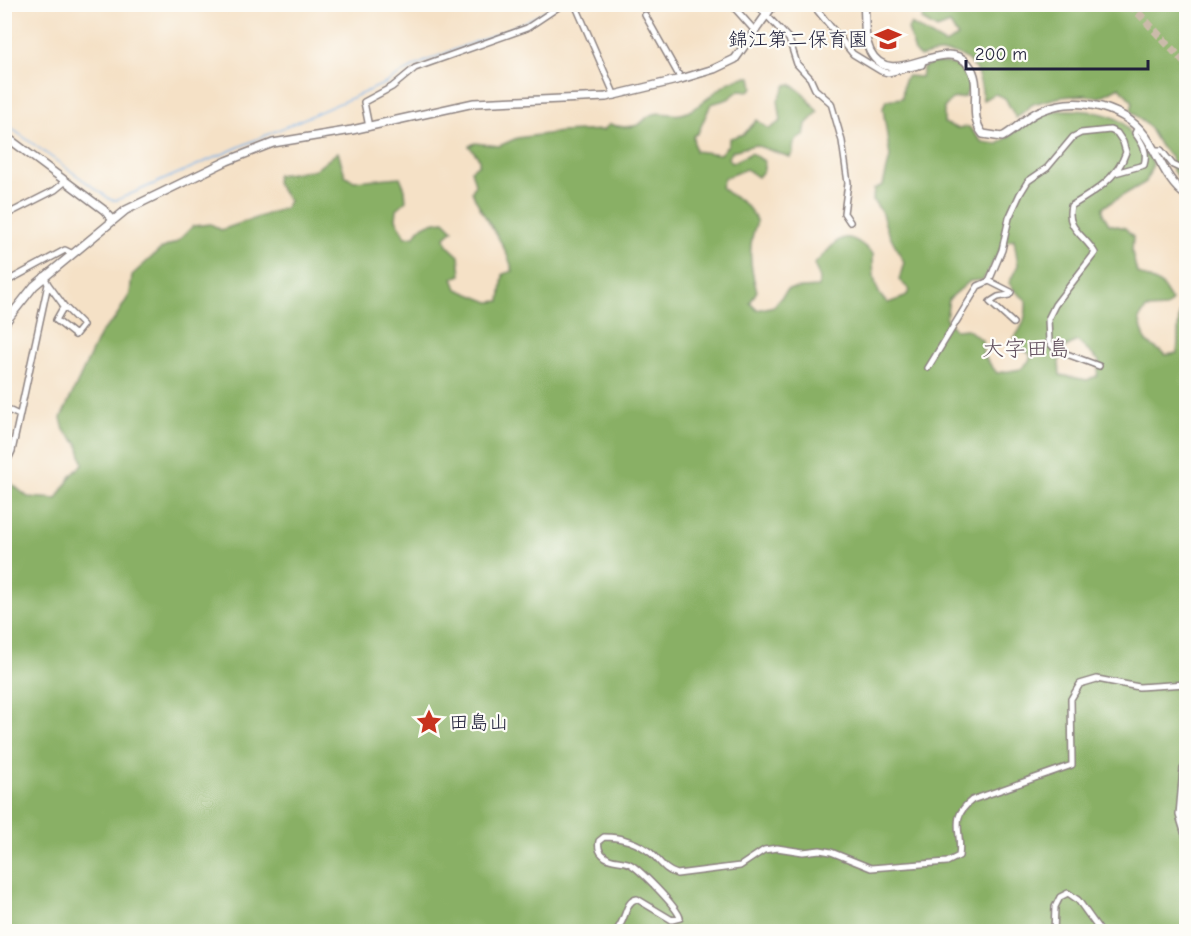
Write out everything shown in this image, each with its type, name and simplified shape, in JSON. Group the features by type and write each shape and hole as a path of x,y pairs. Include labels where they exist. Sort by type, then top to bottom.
{"street":[{"path":"369,127 364,102 392,87 415,69 527,28 563,4"},
{"path":"575,4 615,96"},
{"path":"731,4 755,31"},
{"path":"756,4 789,39 797,64 810,78 815,89 831,103 842,141 848,183 844,213 850,222"},
{"path":"4,324 45,276 113,220 141,201 273,142 369,127 474,103 615,96 681,79 714,69 735,59 774,4"},
{"path":"812,4 853,54 881,71 888,73 909,69 922,65 922,61"},
{"path":"864,4 867,42 876,58 896,67 949,55 959,57 967,64 975,81 974,117 977,126 989,137 1002,137 1039,111 1071,105 1107,108 1138,127 1155,150 1171,179 1186,195"},
{"path":"645,15 681,79"},
{"path":"1113,173 1144,165 1146,156 1135,133 1138,127"},
{"path":"928,368 974,292 989,281 989,276 1002,250 1010,218 1028,181 1047,168 1073,137 1081,133 1110,130 1117,133 1126,152 1122,163 1094,193 1071,206 1071,223 1095,253 1055,305 1048,319 1049,342 1056,350 1099,366"},
{"path":"4,135 104,210 113,220"},
{"path":"1155,150 1161,150 1173,165 1186,171"},
{"path":"4,216 55,190 66,181"},
{"path":"4,283 65,250 72,253"},
{"path":"45,276 64,306 83,325 75,335 56,320 64,306"},
{"path":"989,281 1011,292 1009,295 998,297 990,302 1013,323"},
{"path":"4,468 12,451 48,284"},
{"path":"4,408 19,415"},
{"path":"615,932 626,917 628,903 632,899 637,899 672,920 680,918 675,907 635,867 607,858 601,853 598,846 599,841 604,837 635,842 651,853 667,871 677,874 741,866 764,850 777,848 802,852 820,850 831,852 871,868 947,862 959,856 957,817 963,807 972,800 1072,765 1071,699 1080,684 1097,679 1139,687 1186,684"},
{"path":"1186,763 1183,769 1179,815 1186,838"},
{"path":"1054,932 1055,908 1060,897 1068,893 1078,900 1101,932"}],"green space":[{"path":"919,5 1186,5 1186,185 1173,171 1171,157 1160,146 1149,127 1131,111 1133,102 1119,87 1100,97 1084,95 1061,97 1033,104 1016,118 1005,98 995,94 983,100 978,74 965,58 957,54 946,53 920,57 915,52 908,29 911,24 945,44 958,37 950,24 937,29 922,20 923,12"},
{"path":"932,63 947,63 957,66 964,73 970,86 965,97 952,99 944,108 944,123 957,128 969,127 982,142 998,144 1049,112 1071,110 1095,112 1123,123 1153,164 1146,182 1103,207 1103,214 1109,224 1125,228 1133,237 1132,252 1137,273 1162,285 1172,301 1166,308 1146,309 1139,319 1146,342 1166,355 1177,353 1180,312 1186,309 1186,931 5,931 4,484 7,480 28,497 57,499 71,476 83,464 78,444 64,430 61,418 101,332 114,320 130,294 132,275 161,249 177,242 193,226 211,224 221,230 285,208 289,201 276,183 277,175 315,170 338,152 345,175 354,181 400,177 405,189 406,201 397,209 396,219 405,237 415,236 420,228 427,224 444,221 453,230 445,237 447,245 459,256 461,275 453,278 457,289 489,302 500,301 503,274 513,271 505,249 472,192 475,184 471,170 479,164 479,158 469,146 475,143 499,146 517,138 561,132 603,130 610,124 623,127 634,126 653,114 681,114 690,111 731,81 751,77 753,87 749,91 740,90 728,99 711,104 698,133 693,136 695,151 720,154 728,145 730,138 744,134 757,120 769,129 781,121 778,100 786,85 791,84 804,94 818,112 806,124 804,136 795,142 790,157 755,145 732,151 728,158 732,163 751,153 764,161 764,170 758,177 746,169 724,178 721,187 744,204 757,222 752,239 751,256 757,291 750,303 757,310 774,306 788,289 818,287 820,279 814,264 835,244 846,238 862,244 873,254 877,287 883,299 888,303 905,297 910,290 899,280 904,262 887,230 881,211 873,200 874,189 883,185 890,157 883,108 886,100 902,98 904,80 908,76 921,77 923,68","holes":["1014,239 1018,265 1009,283 1026,300 1022,325 1014,338 1016,345 1030,354 1030,360 1021,369 997,373 983,355 982,340 967,329 955,330 946,319 949,299 970,281 983,280 1004,243","1077,341 1099,361 1097,376 1087,380 1060,375 1059,362 1064,348"]}],"waterway":[{"path":"4,123 111,200 117,200 386,83 427,61 515,26 556,4"}],"tunnel":[{"path":"1130,4 1186,64"}],"place":[{"name":"錦江第二保育園","path":"888,39"},
{"name":"田島山","path":"429,722"}],"district":[{"name":"大字田島","path":"1026,348"}]}
